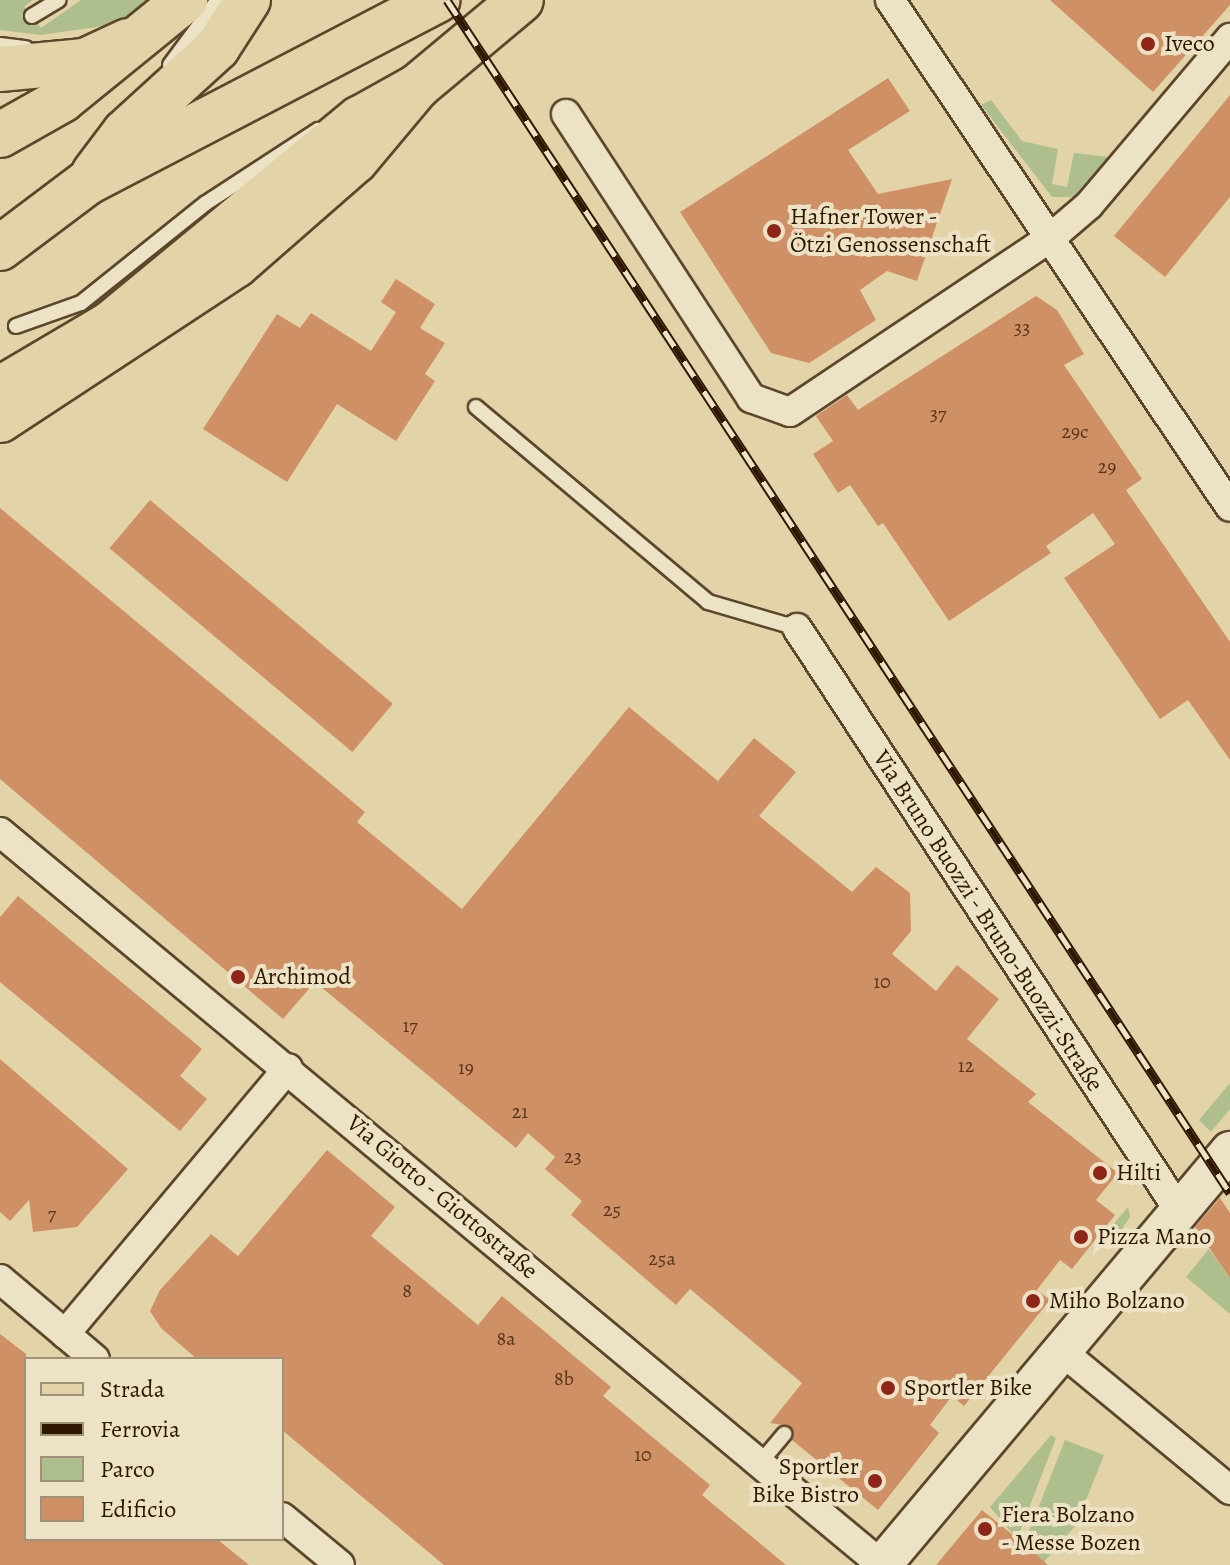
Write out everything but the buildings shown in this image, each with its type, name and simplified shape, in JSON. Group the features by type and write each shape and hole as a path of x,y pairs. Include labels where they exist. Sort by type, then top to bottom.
{"main road":[{"path":"5,104 62,100 152,30 185,0"},
{"path":"88,182 125,132 217,48 248,0"},
{"path":"0,248 88,182 438,0"},
{"path":"0,389 110,324 345,133 418,86 521,0"},
{"path":"5,104 85,61 152,30"},
{"path":"0,420 236,265 355,161 418,86"},
{"path":"882,1565 1059,1349 1230,1151"}],"street":[{"path":"890,0 1054,235 1230,507"},
{"path":"566,114 732,372 768,408 790,412 813,400 1054,235 1089,205 1230,38"},
{"name":"Via Bruno Buozzi - Bruno-Buozzi-Straße","path":"797,628 1180,1212"},
{"name":"Via Giotto - Giottostraße","path":"0,832 288,1068 882,1565"},
{"path":"65,1334 288,1068"},
{"path":"0,1279 93,1357"},
{"path":"1059,1349 1230,1490"},
{"path":"284,1519 340,1565"}],"lane":[{"path":"32,16 59,0"},
{"path":"125,132 218,0"},
{"path":"0,45 79,47 152,30"},
{"path":"16,326 81,303 285,147 345,133"},
{"path":"476,407 708,602 797,628"},
{"path":"760,1463 784,1434"}],"green space":[{"path":"0,0 33,0 24,7 41,28 81,0 164,0 131,22 41,35 0,30"},
{"path":"991,100 1022,141 1058,149 1052,184 1067,187 1074,153 1108,157 1075,197 1052,197 981,105"},
{"path":"1230,1083 1230,1109 1211,1132 1199,1120"},
{"path":"1128,1207 1130,1217 1111,1245 1102,1238"},
{"path":"1209,1249 1230,1278 1230,1314 1186,1277"},
{"path":"1051,1435 1056,1438 1017,1539 990,1507"},
{"path":"1065,1440 1104,1455 1076,1525 1044,1562 1024,1544"}],"railway":[{"path":"447,0 1230,1193"}],"place":[{"name":"Iveco","path":"1148,44"},
{"name":"Hafner Tower - Ötzi Genossenschaft","path":"774,231"},
{"name":"Archimod","path":"238,977"},
{"name":"Hilti","path":"1100,1173"},
{"name":"Pizza Mano","path":"1081,1237"},
{"name":"Miho Bolzano","path":"1033,1301"},
{"name":"Sportler Bike","path":"888,1388"},
{"name":"Sportler Bike Bistro","path":"875,1481"},
{"name":"Fiera Bolzano - Messe Bozen","path":"985,1529"}]}
